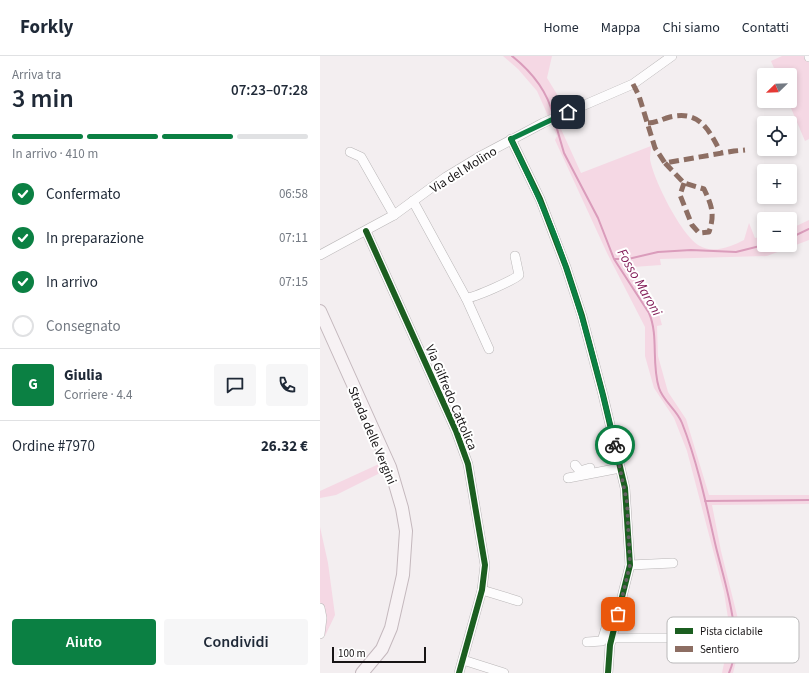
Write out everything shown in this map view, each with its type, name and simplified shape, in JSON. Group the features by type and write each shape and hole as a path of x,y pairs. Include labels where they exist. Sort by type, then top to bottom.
{"main road":[{"name":"Strada delle Vergini","path":"320,311 323,328 390,467 402,508 406,532 403,575 391,628 382,649 362,673"}],"street":[{"name":"Via del Molino","path":"320,255 394,215 446,177 511,139 543,123 633,84 672,56"},
{"path":"511,139 540,199 566,267 601,388 620,465 627,502 630,565 612,638 608,673"},
{"path":"350,152 361,157 394,215"},
{"path":"413,201 466,298 489,349"},
{"name":"Via Gilfredo Cattolica","path":"366,231 463,447 468,464 483,544 485,565 482,590 459,673"},
{"path":"466,298 480,295 519,275 515,256"},
{"path":"575,465 580,471 620,465"},
{"path":"568,478 620,465"},
{"path":"630,565 673,563"},
{"path":"482,590 518,602"},
{"path":"320,608 322,618 320,634"},
{"path":"587,642 602,641 610,615 618,614"},
{"path":"612,638 667,638"},
{"path":"463,660 504,673"}],"shaded area":[{"path":"503,56 552,56 547,78 563,104 564,117 561,122 561,129 581,173 651,146 650,159 652,168 662,193 677,220 685,231 700,246 717,249 729,247 744,240 749,223 755,238 757,238 757,252 778,252 767,256 660,259 661,265 633,267 641,290 653,312 659,314 662,325 657,326 658,356 668,392 686,419 709,495 809,495 809,504 712,505 721,551 738,617 728,617 724,592 687,451 674,418 654,388 645,356 645,327 607,253 555,140 557,136 537,91 518,69"},
{"path":"782,56 809,56 809,139 805,141 797,122 797,116 794,116 791,108 797,108 797,68 774,68 771,61"},
{"path":"809,220 809,240 797,245 797,226"},
{"path":"379,464 382,472 336,495 320,498 320,491"},
{"path":"320,527 328,563 335,615 325,636 323,609 320,602"},
{"path":"724,663 736,663 733,673 722,673"}],"waterway":[{"name":"Fosso Maroni","path":"512,56 526,68 538,82 547,97 553,115"},
{"name":"Fosso Maroni","path":"555,122 564,153 598,218 614,259 649,313 654,331 655,369 659,388 661,393 680,418 692,452 701,482 732,617"},
{"path":"797,235 809,229"},
{"path":"615,259 628,259 658,252 691,250 736,252 757,247"},
{"path":"705,501 809,500"},
{"name":"Fosso Maroni","path":"729,673 732,663"}],"marked path":[{"path":"633,84 639,96 655,148 665,163 745,150"},
{"path":"648,123 670,117 689,116 696,119 708,130 721,153"},
{"path":"665,163 684,183 704,189 712,210 712,220 709,232 699,233 692,225 680,195 684,183"}],"cycle path":[{"path":"511,139 540,199 566,267 582,316 603,395 625,488 630,565 610,645 608,673"},
{"path":"366,231 456,431 468,464 485,565 482,590 459,673"}],"way so far":[{"path":"615,445 627,502 630,565 618,614"}],"route":[{"path":"568,112 511,139 540,199 566,267 582,316 615,445"}]}
